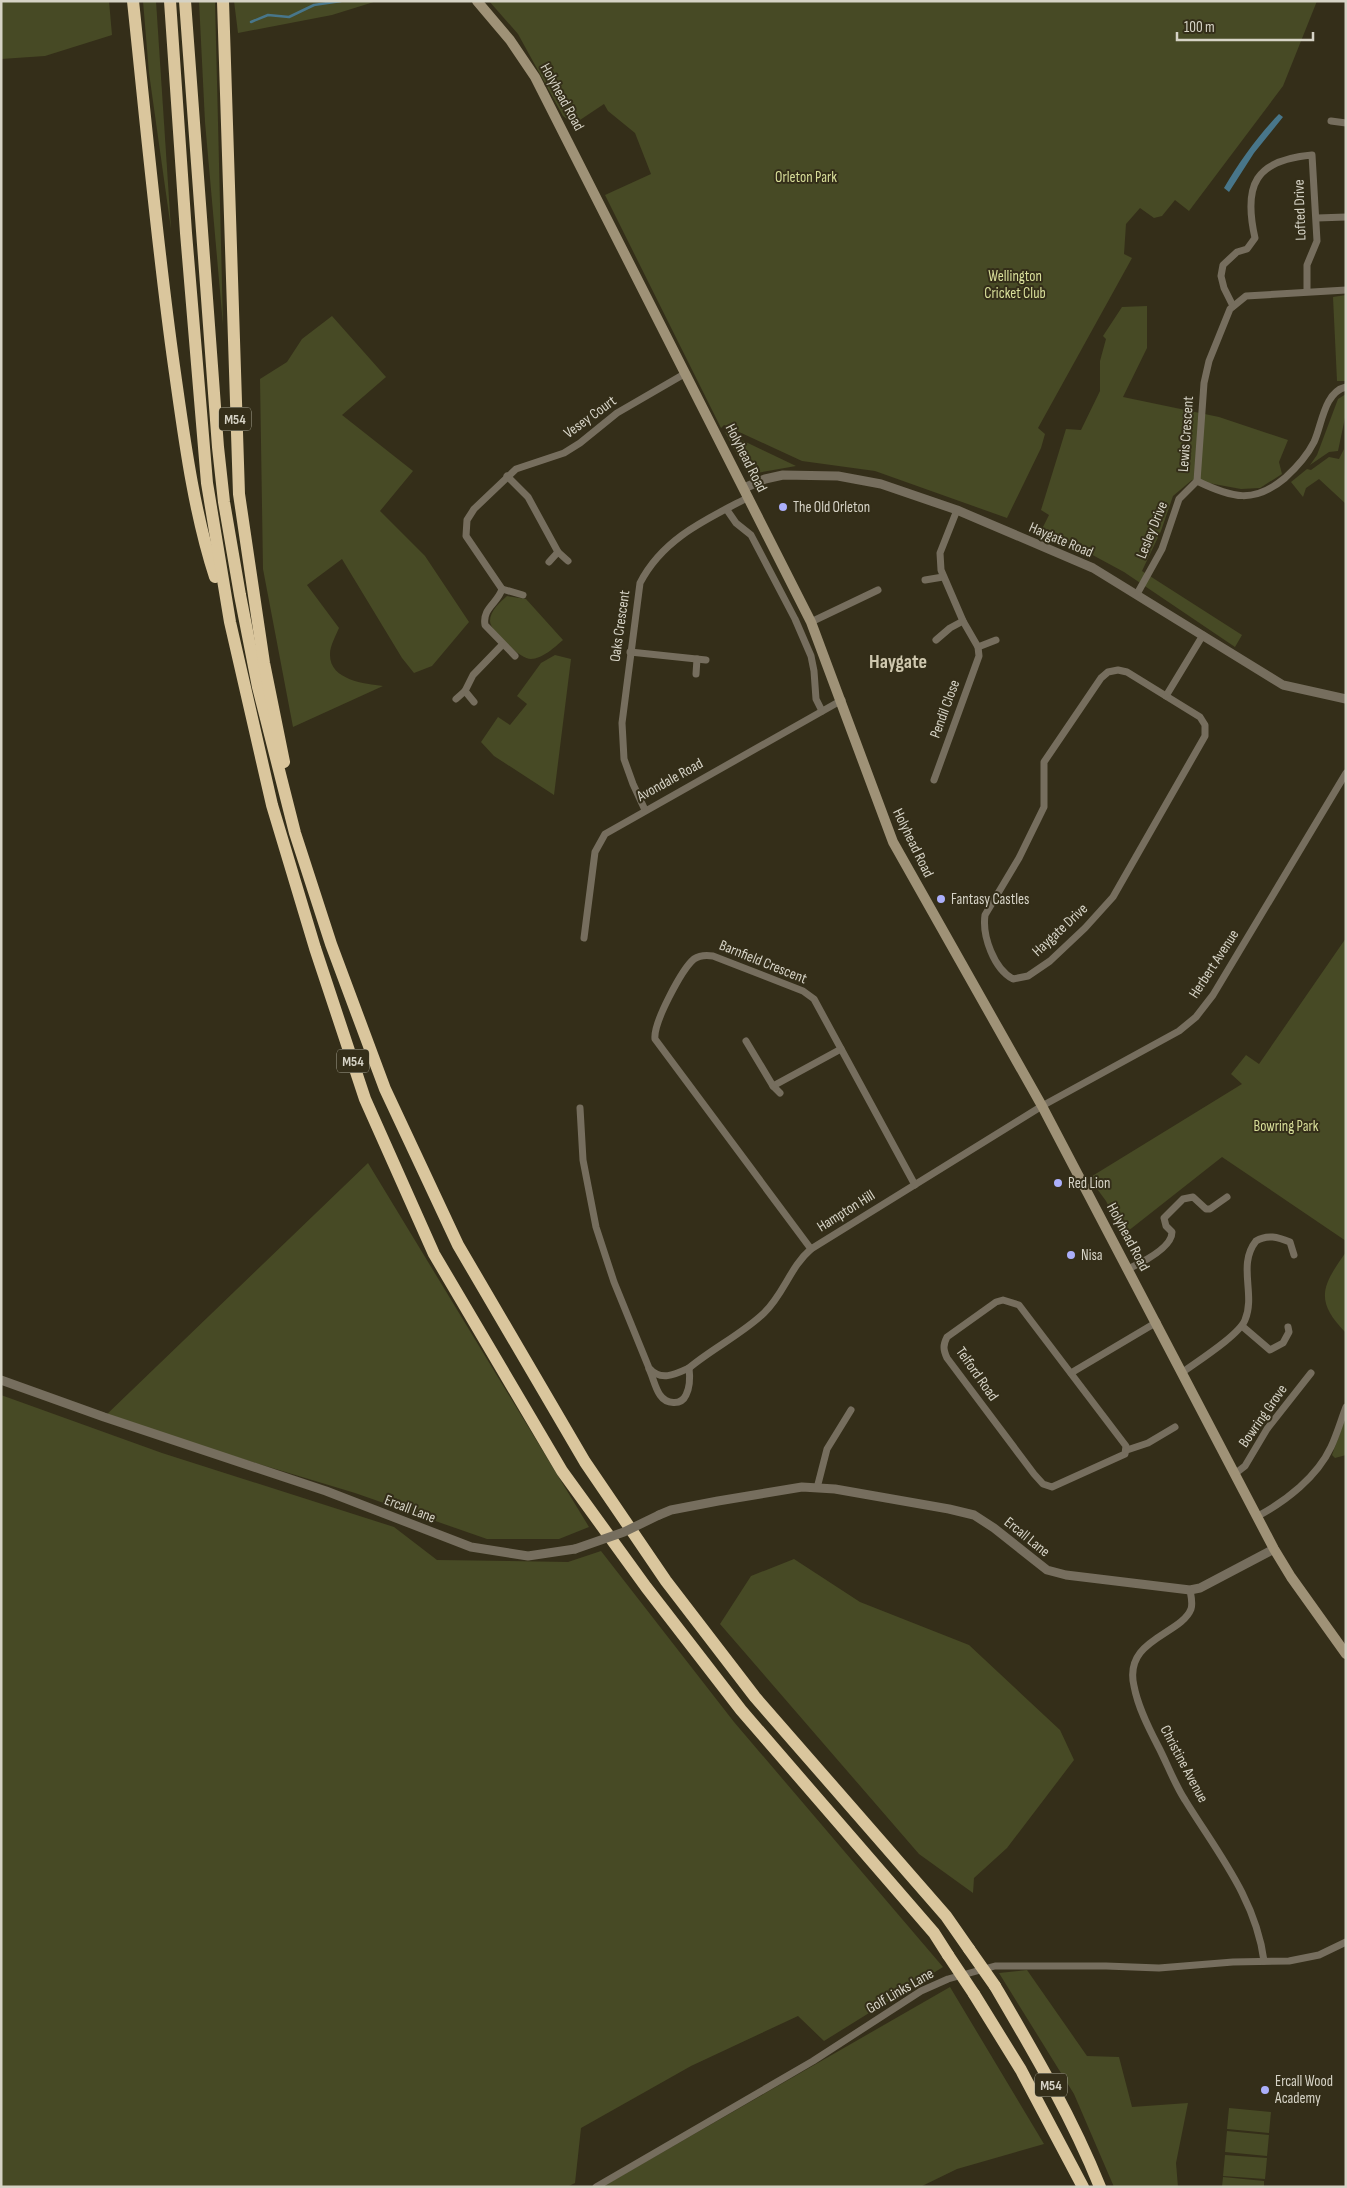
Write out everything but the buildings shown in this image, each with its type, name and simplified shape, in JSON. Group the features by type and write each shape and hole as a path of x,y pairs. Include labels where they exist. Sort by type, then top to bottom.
{"highway":[{"name":"M54","path":"133,1 166,307 182,424 206,549 230,622"},
{"name":"M54","path":"170,1 186,233 207,483 230,622 272,805 315,948 365,1099 434,1254 562,1472 629,1564 741,1710 934,1933 1022,2070 1083,2187"},
{"name":"M54","path":"185,1 211,361 224,502 258,687 296,832 331,944 385,1089 458,1245 585,1462 666,1581 755,1697 946,1916 970,1949 995,1986 1038,2059 1090,2159 1100,2187"},
{"name":"M54","path":"223,1 239,494 264,663 296,832"}],"main road":[{"name":"Holyhead Road","path":"477,1 510,40 535,77 812,622 893,842 1042,1106 1274,1548 1346,1654"}],"street":[{"path":"1331,121 1346,123"},
{"name":"Lofted Drive","path":"1233,306 1224,288 1222,270 1223,265 1229,258 1237,252 1247,249 1254,238 1249,208 1254,186 1260,176 1274,163 1312,156 1317,241 1306,275 1307,291"},
{"path":"1317,218 1346,217"},
{"path":"1233,306 1246,296 1346,290"},
{"name":"Lewis Crescent","path":"1233,306 1210,361 1200,409 1199,471 1197,481 1216,490 1243,496 1259,495 1272,489 1302,462 1314,440 1333,395 1346,388"},
{"name":"Vesey Court","path":"502,589 469,542 465,529 467,520 474,509 516,469 532,462 564,453 580,443 617,413 686,373"},
{"name":"Haygate Road","path":"747,492 783,475 838,476 881,484 957,510 1093,568 1283,685 1346,699"},
{"path":"507,476 528,497 558,552 568,561"},
{"name":"Lesley Drive","path":"1137,594 1162,549 1179,499 1197,481"},
{"name":"Oaks Crescent","path":"645,810 633,784 622,746 622,723 636,598 640,583 647,568 670,544 686,532 727,510 747,492"},
{"path":"727,510 736,523 751,535 796,619 810,656 814,671 816,699 822,711"},
{"path":"957,510 940,553 942,577 955,599 963,621 978,648 996,640"},
{"path":"549,562 558,552"},
{"path":"925,580 942,577"},
{"path":"516,656 487,629 484,619 487,609 500,595 502,589 523,595"},
{"path":"812,622 878,590"},
{"path":"936,640 950,628 963,621"},
{"path":"1166,696 1202,636"},
{"path":"456,699 465,690 473,675 502,645"},
{"name":"Pendil Close","path":"934,780 979,656 978,648"},
{"path":"630,652 706,660"},
{"path":"696,674 697,660"},
{"name":"Haygate Drive","path":"1118,670 1128,672 1166,696 1200,717 1205,725 1204,736 1130,870 1113,897 1085,928 1050,961 1028,976 1013,979 1004,974 988,943 984,925 985,914 1019,858 1044,807 1044,762 1101,678 1108,672 1118,670"},
{"path":"465,690 474,702"},
{"name":"Avondale Road","path":"584,938 595,852 605,834 842,700"},
{"name":"Herbert Avenue","path":"1042,1106 1150,1049 1179,1031 1196,1017 1213,995 1346,773"},
{"name":"Barnfield Crescent","path":"812,1249 658,1046 654,1030 660,1015 689,965 699,957 713,956 803,991 814,1000 915,1185"},
{"path":"746,1041 773,1086 780,1094"},
{"path":"773,1086 841,1049"},
{"name":"Hampton Hill","path":"649,1368 653,1373 666,1377 690,1368 762,1314 778,1296 794,1268 812,1249 1042,1106"},
{"path":"580,1108 583,1160 596,1227 614,1282 659,1394 666,1401 672,1403 683,1399 686,1395 690,1368"},
{"path":"1128,1269 1155,1255 1171,1239 1172,1232 1166,1226 1164,1218 1184,1199 1194,1196 1206,1209 1210,1210 1227,1198"},
{"path":"1183,1372 1242,1326 1249,1303 1247,1261 1251,1247 1262,1237 1269,1236 1290,1242 1294,1255"},
{"name":"Telford Road","path":"1127,1450 1019,1305 1009,1300 996,1302 947,1337 943,1344 947,1358 1043,1484 1052,1487 1060,1486 1125,1454 1127,1450 1148,1443 1175,1427"},
{"path":"1071,1373 1157,1322"},
{"path":"1242,1326 1270,1350 1283,1343 1289,1332 1288,1327"},
{"name":"Bowring Grove","path":"1236,1473 1244,1466 1267,1429 1311,1373"},
{"name":"Ercall Lane","path":"1,1380 104,1417 326,1491 471,1547 528,1556 575,1549 624,1532 671,1510 802,1487 835,1489 940,1507 974,1516 994,1528 1046,1570 1066,1576 1190,1590 1200,1588 1274,1548"},
{"path":"1258,1516 1294,1492 1324,1458 1331,1448 1346,1406"},
{"path":"817,1488 827,1449 851,1410"},
{"name":"Christine Avenue","path":"1190,1590 1192,1604 1188,1614 1146,1646 1137,1658 1133,1671 1134,1687 1149,1728 1184,1797 1251,1908 1259,1932 1264,1961"},
{"name":"Golf Links Lane","path":"596,2187 813,2061 921,1991 948,1979 995,1966 1069,1965 1159,1968 1302,1959 1325,1952 1346,1942"}],"green space":[{"path":"5,1 109,1 112,35 45,56 1,59 1,3"},
{"path":"143,1 156,1 171,229 149,73"},
{"path":"199,1 215,1 223,325 205,122"},
{"path":"234,1 377,1 332,15 238,33"},
{"path":"489,1 1317,1 1283,86 1189,211 1175,200 1162,216 1154,218 1140,208 1126,224 1124,254 1132,258 1038,428 1045,434 1041,448 1007,518 875,471 802,461 724,425 721,428 605,195 651,174 635,133 608,111 604,104 574,124 563,116 518,34"},
{"path":"1346,295 1346,381 1337,381 1333,297"},
{"path":"1147,306 1147,348 1123,397 1219,417 1288,440 1279,462 1282,474 1260,488 1241,489 1192,480 1173,496 1161,531 1142,571 1242,635 1235,647 1124,572 1087,552 1040,533 1049,515 1041,510 1066,429 1081,430 1100,391 1100,361 1106,339 1103,336 1122,307"},
{"path":"332,316 386,377 342,415 413,471 380,511 425,556 469,622 432,666 414,673 402,658 342,559 307,585 339,628 331,648 331,663 335,670 349,679 383,686 293,727 263,569 260,379 287,362 302,339"},
{"path":"1346,394 1346,413 1338,451 1329,452 1310,465 1317,455 1338,399"},
{"path":"725,432 796,466 757,473 745,470"},
{"path":"1344,449 1346,504 1319,479 1306,488 1303,497 1291,482 1307,469 1311,470 1329,457 1339,459"},
{"path":"507,596 526,599 563,640 540,657 531,659 513,650 491,626 490,621 494,610"},
{"path":"555,655 571,659 554,795 494,756 481,742 498,717 510,725 527,704 517,696 541,663"},
{"name":"Bowring Park","path":"1346,938 1346,1241 1222,1157 1123,1235 1106,1201 1089,1178 1242,1084 1231,1074 1246,1055 1259,1064"},
{"path":"368,1163 589,1527 559,1539 487,1539 355,1493 104,1417"},
{"path":"1346,1252 1346,1333 1329,1311 1325,1293 1331,1274"},
{"path":"1,1395 162,1453 394,1527 437,1560 568,1562 601,1551 734,1722 943,1967 824,2041 798,2016 691,2066 581,2128 575,2183 567,2187 1,2187"},
{"path":"1346,1417 1346,1455 1335,1458 1332,1455"},
{"path":"794,1559 860,1602 969,1645 1060,1730 1074,1760 1007,1848 974,1878 973,1893 919,1854 720,1624 751,1576"},
{"path":"1027,1970 1087,2056 1119,2057 1132,2107 1188,2103 1176,2163 1178,2187 1114,2187 1074,2094 999,1973"},
{"path":"950,1987 1044,2144 957,2169 920,2187 602,2187"},
{"path":"1229,2108 1271,2112 1269,2133 1227,2129"},
{"path":"1227,2131 1269,2135 1267,2156 1225,2152"},
{"path":"1225,2155 1267,2158 1265,2179 1223,2176"},
{"path":"1223,2177 1264,2181 1264,2187 1222,2187"}],"water":[{"path":"1279,114 1283,117 1254,153 1229,192 1224,188 1236,168 1256,140"}],"waterway":[{"path":"251,22 268,15 289,17 314,5 341,1"}],"place":[{"name":"The Old Orleton","path":"783,507"},
{"name":"Fantasy Castles","path":"941,899"},
{"name":"Red Lion","path":"1058,1183"},
{"name":"Nisa","path":"1071,1255"},
{"name":"Ercall Wood Academy","path":"1265,2090"}],"district":[{"name":"Haygate","path":"898,662"}],"park label":[{"name":"Orleton Park","path":"806,177"},
{"name":"Wellington Cricket Club","path":"1015,284"}]}
